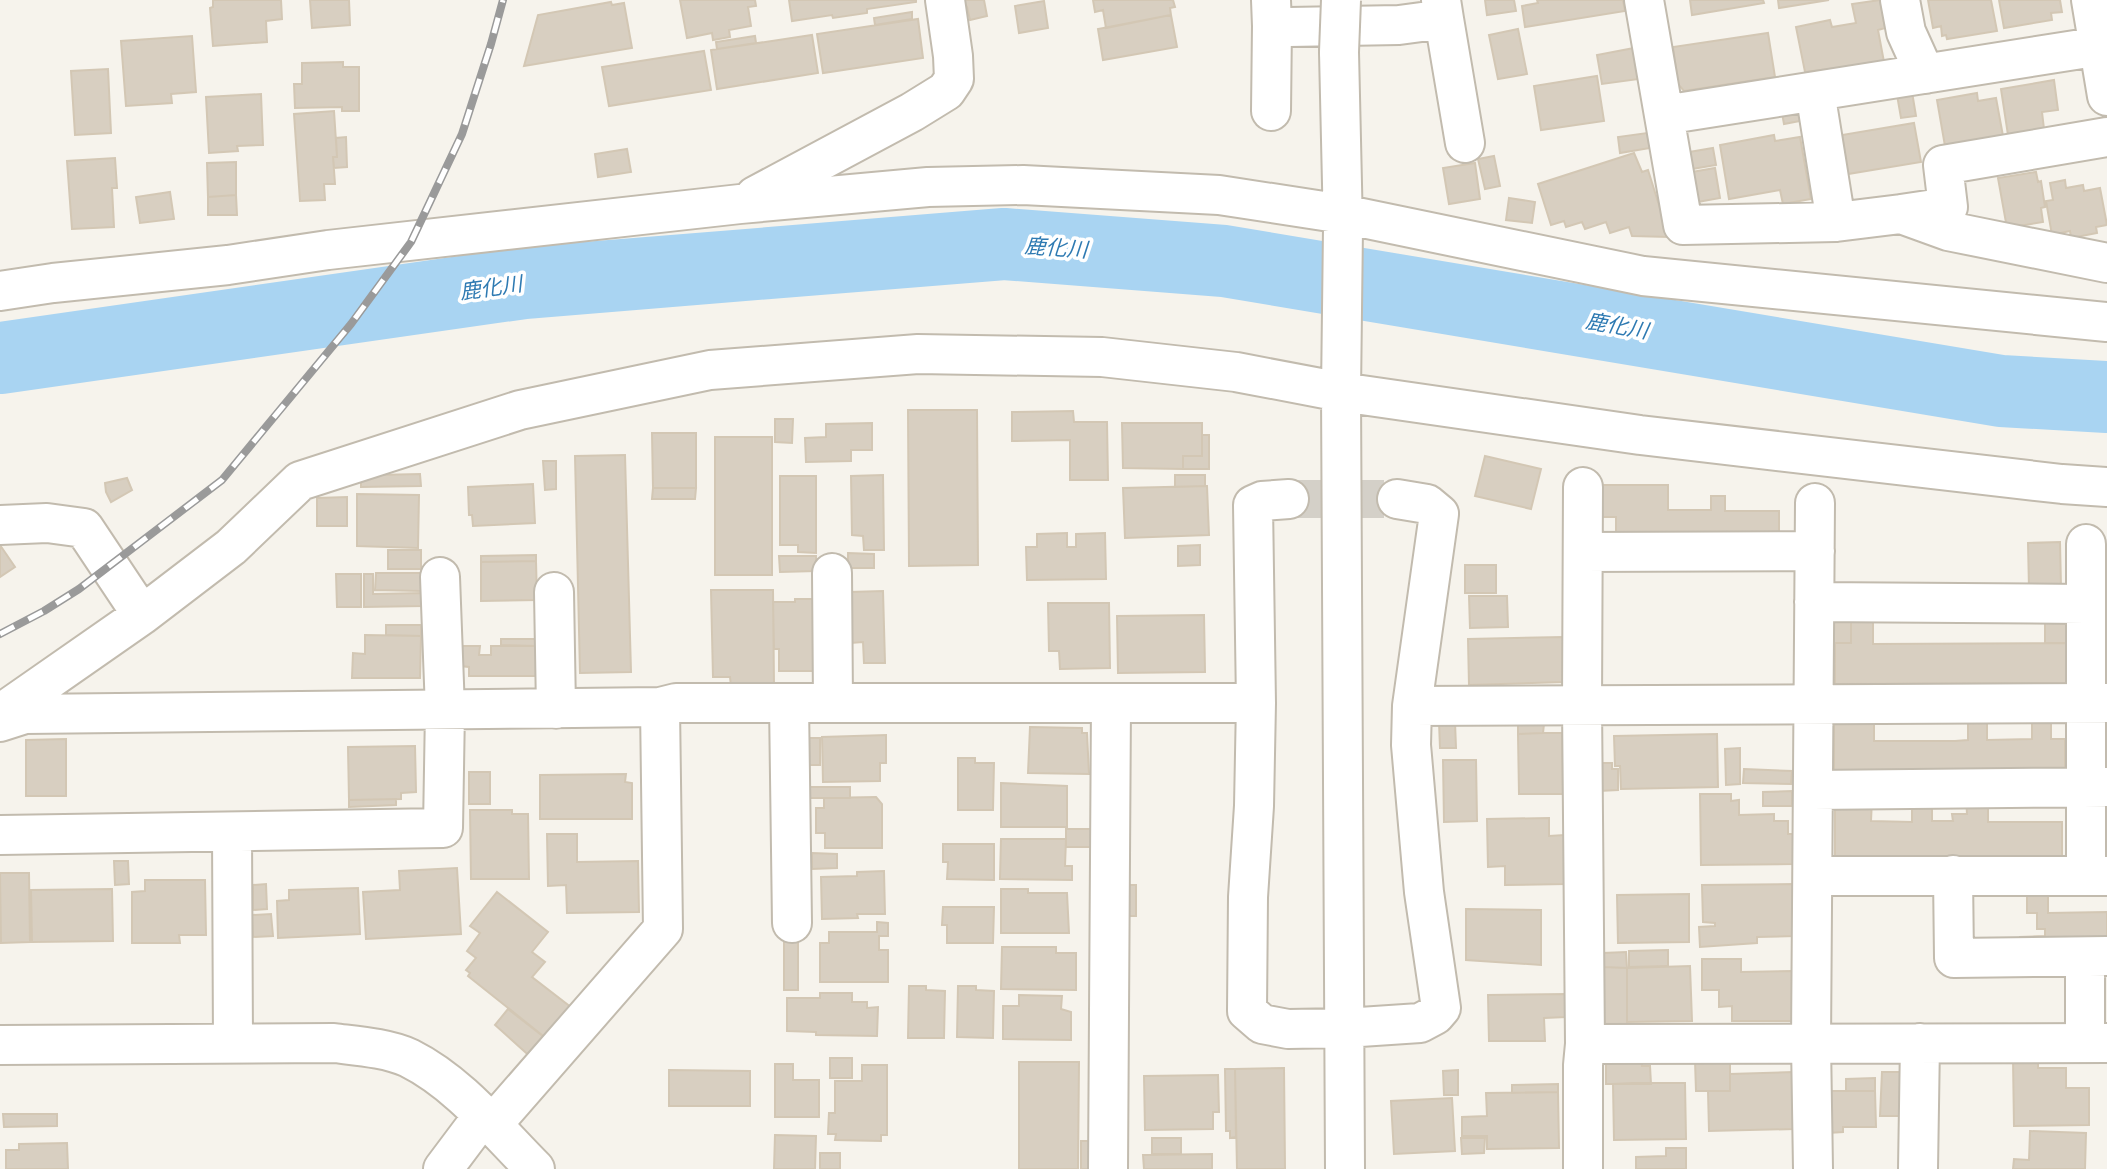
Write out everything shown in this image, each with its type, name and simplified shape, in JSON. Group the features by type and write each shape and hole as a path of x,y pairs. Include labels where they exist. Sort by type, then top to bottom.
{"street":[{"path":"740,204 946,91 954,79 945,0"},
{"path":"1341,0 1339,52 1343,221 1341,382 1345,1169"},
{"path":"1644,0 1683,225 1836,222 1948,207 1943,165 2107,137"},
{"path":"1900,0 1906,32 1925,74"},
{"path":"2091,0 2103,46 2107,96"},
{"path":"1271,111 1272,13 1399,25 1443,9 1465,143"},
{"path":"1664,115 2103,46"},
{"path":"1818,110 1836,222"},
{"path":"0,291 228,265 328,250 740,204 928,187 1023,185 1219,195 1343,221 1643,276 2107,322"},
{"path":"1901,214 1948,231 2107,263"},
{"path":"0,714 142,615 231,547 300,481 520,410 710,370 918,354 1102,357 1341,382 1640,435 2107,487"},
{"path":"1583,487 1582,704 1586,1044 1583,1065 1583,1169"},
{"path":"1289,499 1262,501 1254,505 1256,703 1254,806 1248,897 1247,1011 1262,1024 1288,1029 1420,1023 1435,1015 1441,1008 1424,892 1411,745 1412,706 1439,514 1427,504 1397,499"},
{"path":"1813,1169 1811,1043 1815,503"},
{"path":"0,525 47,523 84,528 142,615"},
{"path":"1813,876 2096,876 2093,609 2085,544"},
{"path":"1583,552 1815,551"},
{"path":"831,573 833,703"},
{"path":"0,835 443,828 445,710 440,577"},
{"path":"554,592 556,709"},
{"path":"1814,602 2093,609"},
{"path":"0,722 25,714 556,709 660,707 676,703 1256,703"},
{"path":"789,703 792,923"},
{"path":"1108,1169 1111,703"},
{"path":"1412,706 2096,703"},
{"path":"443,1169 663,929 660,707"},
{"path":"1813,790 2096,787"},
{"path":"232,832 233,1044"},
{"path":"1586,1044 2096,1043 2096,957 1954,958 1953,875"},
{"path":"0,1045 334,1043 359,1046 406,1057 444,1079 535,1169"},
{"path":"1918,1169 1920,1043"}],"building":[{"path":"213,0 281,0 282,19 266,21 267,42 213,46 210,8 213,7"},
{"path":"310,0 349,0 350,25 312,28"},
{"path":"680,0 755,0 756,6 748,7 751,26 729,30 730,37 713,40 712,33 687,38"},
{"path":"789,0 916,2 867,9 867,13 792,21"},
{"path":"960,0 984,0 987,16 970,20 967,7 961,8"},
{"path":"1093,0 1173,0 1175,7 1170,8 1171,15 1106,28 1103,10 1095,12"},
{"path":"1485,0 1514,0 1516,11 1487,15"},
{"path":"1537,0 1623,0 1625,11 1525,27 1522,6 1538,3"},
{"path":"1690,0 1763,0 1764,3 1692,15"},
{"path":"1778,0 1829,0 1779,8"},
{"path":"1880,0 1885,28 1878,30 1884,62 1805,72 1796,27 1830,20 1832,27 1856,23 1852,4"},
{"path":"1928,0 1991,0 1997,31 1947,39 1946,35 1942,36 1941,26 1933,28"},
{"path":"1999,0 2060,0 2062,12 2051,13 2052,20 2004,28"},
{"path":"1044,1 1048,28 1019,33 1015,6"},
{"path":"611,2 612,5 624,3 632,48 524,66 538,15"},
{"path":"912,12 912,19 875,25 874,18"},
{"path":"1171,15 1177,47 1103,60 1098,29"},
{"path":"918,19 923,58 823,73 817,34"},
{"path":"1518,29 1527,74 1498,79 1489,35"},
{"path":"1768,33 1775,77 1684,91 1678,84 1673,47"},
{"path":"812,35 818,73 717,89 711,50"},
{"path":"192,36 196,92 171,94 172,103 126,106 121,41"},
{"path":"755,36 756,43 717,49 716,42"},
{"path":"1634,48 1639,79 1602,84 1597,55"},
{"path":"704,51 711,90 609,106 602,67"},
{"path":"343,62 343,67 359,67 359,111 342,111 342,107 295,108 294,84 302,84 302,63"},
{"path":"108,69 111,133 75,135 71,71"},
{"path":"1597,76 1604,121 1541,130 1534,86"},
{"path":"2054,80 2058,110 2042,112 2044,129 2008,135 2001,89"},
{"path":"1912,92 1916,116 1901,118 1897,95"},
{"path":"1977,93 1978,101 1996,98 2003,136 1945,146 1937,100"},
{"path":"261,94 263,145 237,146 238,151 209,153 206,97"},
{"path":"1798,110 1800,121 1784,124 1782,113"},
{"path":"334,111 337,157 333,157 335,184 324,184 325,200 300,201 294,114"},
{"path":"1914,123 1921,162 1848,174 1842,135"},
{"path":"1647,133 1650,148 1620,153 1618,137"},
{"path":"1774,135 1775,141 1800,137 1811,199 1783,204 1780,190 1729,199 1720,145"},
{"path":"346,137 347,167 334,168 333,157 337,157 336,138"},
{"path":"1713,148 1716,165 1686,170 1683,153"},
{"path":"627,149 631,172 598,177 595,154"},
{"path":"1634,153 1642,172 1648,170 1669,237 1632,236 1629,227 1610,233 1606,222 1585,229 1582,222 1566,227 1564,221 1551,225 1538,184"},
{"path":"1494,156 1500,186 1485,189 1478,159"},
{"path":"115,158 117,188 112,188 114,227 72,229 67,161"},
{"path":"236,162 236,195 208,197 207,163"},
{"path":"1475,163 1480,199 1449,204 1443,168"},
{"path":"1715,168 1720,198 1692,203 1686,173"},
{"path":"2036,172 2038,182 2041,181 2045,207 2041,208 2043,222 2007,228 1998,178"},
{"path":"2065,180 2066,188 2083,185 2084,191 2100,188 2107,225 2096,227 2097,233 2071,238 2070,231 2052,235 2046,201 2053,200 2050,183"},
{"path":"170,192 174,219 140,223 136,197"},
{"path":"236,195 237,215 208,215 208,197"},
{"path":"1509,198 1535,202 1532,223 1506,220"},
{"path":"908,410 977,410 978,565 909,566"},
{"path":"1073,411 1074,422 1107,422 1108,480 1070,480 1070,440 1012,441 1012,412"},
{"path":"775,419 793,419 792,443 775,442"},
{"path":"872,423 872,450 851,450 851,461 806,462 805,438 826,437 826,424"},
{"path":"1122,423 1202,423 1202,456 1183,456 1183,469 1123,468"},
{"path":"652,433 696,433 696,488 653,488"},
{"path":"1202,435 1209,435 1209,469 1183,469 1183,456 1202,456"},
{"path":"715,437 772,437 772,575 715,575"},
{"path":"625,455 631,672 580,673 575,456"},
{"path":"1485,456 1541,469 1531,509 1475,496"},
{"path":"543,461 556,461 556,489 545,490"},
{"path":"420,474 421,486 361,487 361,479 376,475"},
{"path":"883,475 884,550 864,550 863,536 852,535 851,476"},
{"path":"1175,475 1205,475 1205,486 1175,487"},
{"path":"780,476 816,476 816,553 798,552 798,545 780,545"},
{"path":"127,478 132,490 111,502 105,483"},
{"path":"533,484 535,523 473,526 472,515 469,515 468,487"},
{"path":"1600,485 1668,485 1668,510 1711,510 1711,496 1725,496 1725,511 1779,511 1779,539 1616,539 1616,517 1601,517"},
{"path":"1207,486 1209,535 1125,538 1123,488"},
{"path":"653,488 696,488 695,499 652,499"},
{"path":"357,494 419,495 418,548 357,546"},
{"path":"347,497 347,526 317,526 317,498"},
{"path":"1067,533 1067,547 1076,547 1076,534 1105,533 1106,579 1027,580 1026,547 1037,547 1037,534"},
{"path":"2060,542 2061,587 2029,588 2028,543"},
{"path":"0,545 15,567 0,577"},
{"path":"1200,545 1200,565 1178,566 1178,546"},
{"path":"388,550 421,550 421,569 388,569"},
{"path":"848,553 874,554 874,568 848,568"},
{"path":"536,555 536,561 481,562 481,556"},
{"path":"779,556 816,556 816,571 780,572"},
{"path":"536,561 537,600 481,601 481,562"},
{"path":"1465,565 1496,565 1496,593 1465,593"},
{"path":"376,573 422,573 421,591 375,590"},
{"path":"336,574 361,574 361,607 337,607"},
{"path":"364,574 373,574 373,594 423,593 423,606 364,607"},
{"path":"711,590 773,590 774,686 731,686 730,677 713,677"},
{"path":"883,591 885,663 864,663 863,642 851,643 850,592"},
{"path":"1469,596 1507,596 1508,627 1470,628"},
{"path":"795,599 814,599 815,671 779,671 779,649 774,649 773,602 795,602"},
{"path":"1048,603 1109,603 1110,668 1060,669 1059,651 1049,651"},
{"path":"1204,615 1205,672 1118,673 1117,616"},
{"path":"1873,618 1873,644 2066,643 2066,683 1835,684 1835,643 1851,643 1851,619"},
{"path":"1851,619 1851,643 1835,643 1835,663 1828,664 1828,622"},
{"path":"2045,620 2066,620 2066,643 2045,643"},
{"path":"386,625 421,625 421,636 386,635"},
{"path":"365,635 421,636 420,678 352,678 353,653 365,654"},
{"path":"1563,637 1564,682 1469,685 1468,639"},
{"path":"501,639 536,639 536,646 501,645"},
{"path":"460,646 480,646 479,655 491,655 491,646 536,646 536,676 469,676 469,667 460,666"},
{"path":"2051,719 2051,739 2065,739 2065,778 1834,779 1834,720 1874,720 1874,741 1955,741 1968,740 1968,720 1987,720 1987,740 2032,739 2032,720"},
{"path":"1439,722 1455,722 1456,748 1440,748"},
{"path":"1544,724 1543,733 1518,734 1518,725"},
{"path":"1030,727 1082,728 1082,733 1087,733 1089,774 1028,773"},
{"path":"1562,733 1563,794 1519,794 1518,734"},
{"path":"1717,734 1718,787 1621,789 1620,766 1615,766 1614,736"},
{"path":"886,735 886,763 880,763 880,781 823,782 822,737"},
{"path":"807,738 820,738 820,765 807,765"},
{"path":"66,739 66,796 26,796 26,740"},
{"path":"415,746 416,792 401,793 401,799 349,800 348,747"},
{"path":"1740,748 1740,784 1726,785 1725,749"},
{"path":"958,758 975,758 975,763 994,763 993,810 958,810"},
{"path":"1443,760 1476,760 1477,821 1444,822"},
{"path":"1598,763 1612,763 1612,769 1618,769 1618,790 1599,791"},
{"path":"1744,769 1792,771 1791,784 1743,783"},
{"path":"469,772 490,772 490,804 469,804"},
{"path":"626,774 625,782 632,783 632,819 540,819 540,775"},
{"path":"1001,783 1067,786 1067,827 1001,827"},
{"path":"810,787 850,787 850,798 810,798"},
{"path":"1792,791 1792,806 1763,806 1763,792"},
{"path":"1700,794 1731,794 1731,801 1739,800 1739,815 1774,814 1774,821 1788,821 1788,834 1793,834 1793,864 1701,865"},
{"path":"876,797 882,804 882,848 825,848 825,833 816,833 816,808 824,808 824,798"},
{"path":"1966,797 1988,797 1988,822 2062,822 2062,859 1835,859 1835,799 1872,799 1871,821 1912,822 1912,798 1932,798 1932,821 1953,821 1952,814 1967,814"},
{"path":"396,799 396,805 349,807 349,800"},
{"path":"470,810 512,810 512,814 528,814 529,879 471,879"},
{"path":"1549,818 1549,836 1564,835 1565,884 1505,885 1505,866 1488,867 1487,819"},
{"path":"1066,829 1095,829 1094,847 1066,847"},
{"path":"547,834 577,834 577,862 638,861 639,912 567,913 566,885 548,886"},
{"path":"1001,839 1066,839 1065,866 1072,866 1072,880 1000,879"},
{"path":"943,844 994,844 994,880 947,879 948,862 943,862"},
{"path":"812,853 837,854 837,868 812,869"},
{"path":"114,861 128,861 129,884 115,885"},
{"path":"457,868 461,934 366,939 363,892 400,890 399,871"},
{"path":"884,871 885,914 857,914 858,918 822,919 821,877 857,876 857,872"},
{"path":"0,873 29,873 30,942 1,943"},
{"path":"145,880 205,880 206,935 179,935 180,943 132,943 132,892 145,891"},
{"path":"266,884 267,909 253,910 253,885"},
{"path":"1794,884 1795,936 1757,937 1757,943 1700,947 1699,927 1715,926 1715,923 1703,922 1702,885"},
{"path":"1123,885 1136,885 1136,916 1125,916"},
{"path":"358,888 360,934 278,938 277,901 289,900 289,890"},
{"path":"112,889 113,941 32,942 31,890"},
{"path":"1001,889 1028,889 1028,893 1067,893 1069,933 1001,933"},
{"path":"497,892 548,932 532,952 545,962 532,977 572,1008 547,1039 468,976 470,973 466,970 476,958 467,951 480,933 470,926"},
{"path":"2027,892 2048,892 2048,913 2107,912 2107,947 2020,949 2020,937 2045,936 2045,929 2037,929 2037,913 2027,913"},
{"path":"1689,894 1689,942 1618,943 1617,895"},
{"path":"943,907 994,907 993,943 947,943 947,925 942,925"},
{"path":"1466,909 1541,910 1541,965 1466,960"},
{"path":"271,914 273,936 253,937 252,915"},
{"path":"877,922 888,923 888,936 879,936 879,950 888,950 888,982 820,982 820,943 829,943 829,932 877,932"},
{"path":"784,936 798,936 798,990 784,990"},
{"path":"1002,947 1056,947 1056,953 1076,953 1076,990 1001,989"},
{"path":"1668,950 1668,966 1629,967 1629,951"},
{"path":"1626,952 1627,968 1603,967 1603,953"},
{"path":"1702,959 1741,959 1741,972 1792,971 1793,1021 1732,1021 1732,1006 1719,1007 1719,990 1702,990"},
{"path":"1690,966 1692,1021 1627,1022 1627,968"},
{"path":"1603,967 1627,968 1627,1026 1604,1026"},
{"path":"909,986 926,986 926,990 945,991 944,1038 908,1038"},
{"path":"958,986 976,986 976,990 994,991 993,1038 957,1037"},
{"path":"820,993 852,993 852,1002 867,1002 867,1008 878,1007 877,1036 816,1035 816,1032 787,1031 787,998 820,998"},
{"path":"1566,994 1566,1017 1544,1018 1545,1041 1489,1041 1488,995"},
{"path":"1019,995 1062,996 1061,1009 1071,1012 1071,1040 1003,1039 1003,1006 1019,1006"},
{"path":"508,1009 549,1041 534,1060 495,1025"},
{"path":"830,1058 852,1058 852,1078 830,1078"},
{"path":"2013,1059 2038,1059 2038,1068 2066,1068 2066,1088 2089,1088 2089,1125 2014,1126"},
{"path":"1642,1060 1642,1066 1650,1066 1651,1084 1606,1084 1606,1061"},
{"path":"1730,1060 1730,1091 1696,1091 1695,1061"},
{"path":"1019,1062 1079,1062 1078,1169 1019,1169"},
{"path":"775,1064 793,1064 793,1080 819,1080 819,1117 775,1117"},
{"path":"862,1065 887,1065 887,1135 881,1135 881,1141 835,1140 836,1134 828,1134 829,1113 835,1113 835,1081 862,1081"},
{"path":"1284,1068 1285,1169 1237,1169 1235,1069"},
{"path":"1225,1069 1235,1069 1236,1137 1230,1138 1230,1131 1226,1131"},
{"path":"669,1070 750,1071 750,1106 669,1106"},
{"path":"1458,1070 1458,1095 1444,1095 1443,1071"},
{"path":"1793,1072 1794,1129 1709,1131 1708,1091 1730,1091 1730,1074"},
{"path":"1882,1072 1902,1072 1903,1116 1880,1116"},
{"path":"1218,1075 1219,1112 1213,1112 1213,1129 1145,1130 1144,1076"},
{"path":"1875,1078 1875,1091 1846,1091 1846,1079"},
{"path":"1685,1083 1686,1139 1614,1140 1613,1084"},
{"path":"1558,1084 1558,1092 1512,1093 1512,1085"},
{"path":"1827,1091 1875,1091 1876,1127 1843,1127 1843,1132 1828,1133"},
{"path":"1558,1092 1559,1148 1487,1149 1487,1136 1462,1136 1462,1117 1487,1116 1486,1093"},
{"path":"1452,1098 1455,1151 1394,1154 1391,1101"},
{"path":"3,1114 57,1114 57,1126 4,1127"},
{"path":"2030,1131 2086,1133 2085,1169 2013,1169 2014,1159 2029,1160"},
{"path":"775,1135 816,1136 815,1169 774,1169"},
{"path":"1152,1138 1181,1138 1181,1154 1152,1154"},
{"path":"1461,1138 1485,1138 1484,1153 1462,1154"},
{"path":"1081,1141 1093,1141 1093,1169 1081,1169"},
{"path":"67,1143 68,1169 6,1169 6,1150 19,1150 19,1144"},
{"path":"1666,1148 1686,1148 1686,1169 1636,1169 1636,1157 1666,1156"},
{"path":"820,1153 840,1153 840,1169 820,1169"},
{"path":"1212,1154 1212,1169 1144,1169 1143,1155"}],"waterway":[{"name":"鹿化川","path":"0,358 524,283 1004,244 1224,261 2001,391 2107,397"}],"tunnel":[{"path":"1289,499 1397,499"}],"railway":[{"path":"0,634 79,589 222,480 351,324 411,242 462,134 503,0"}]}
